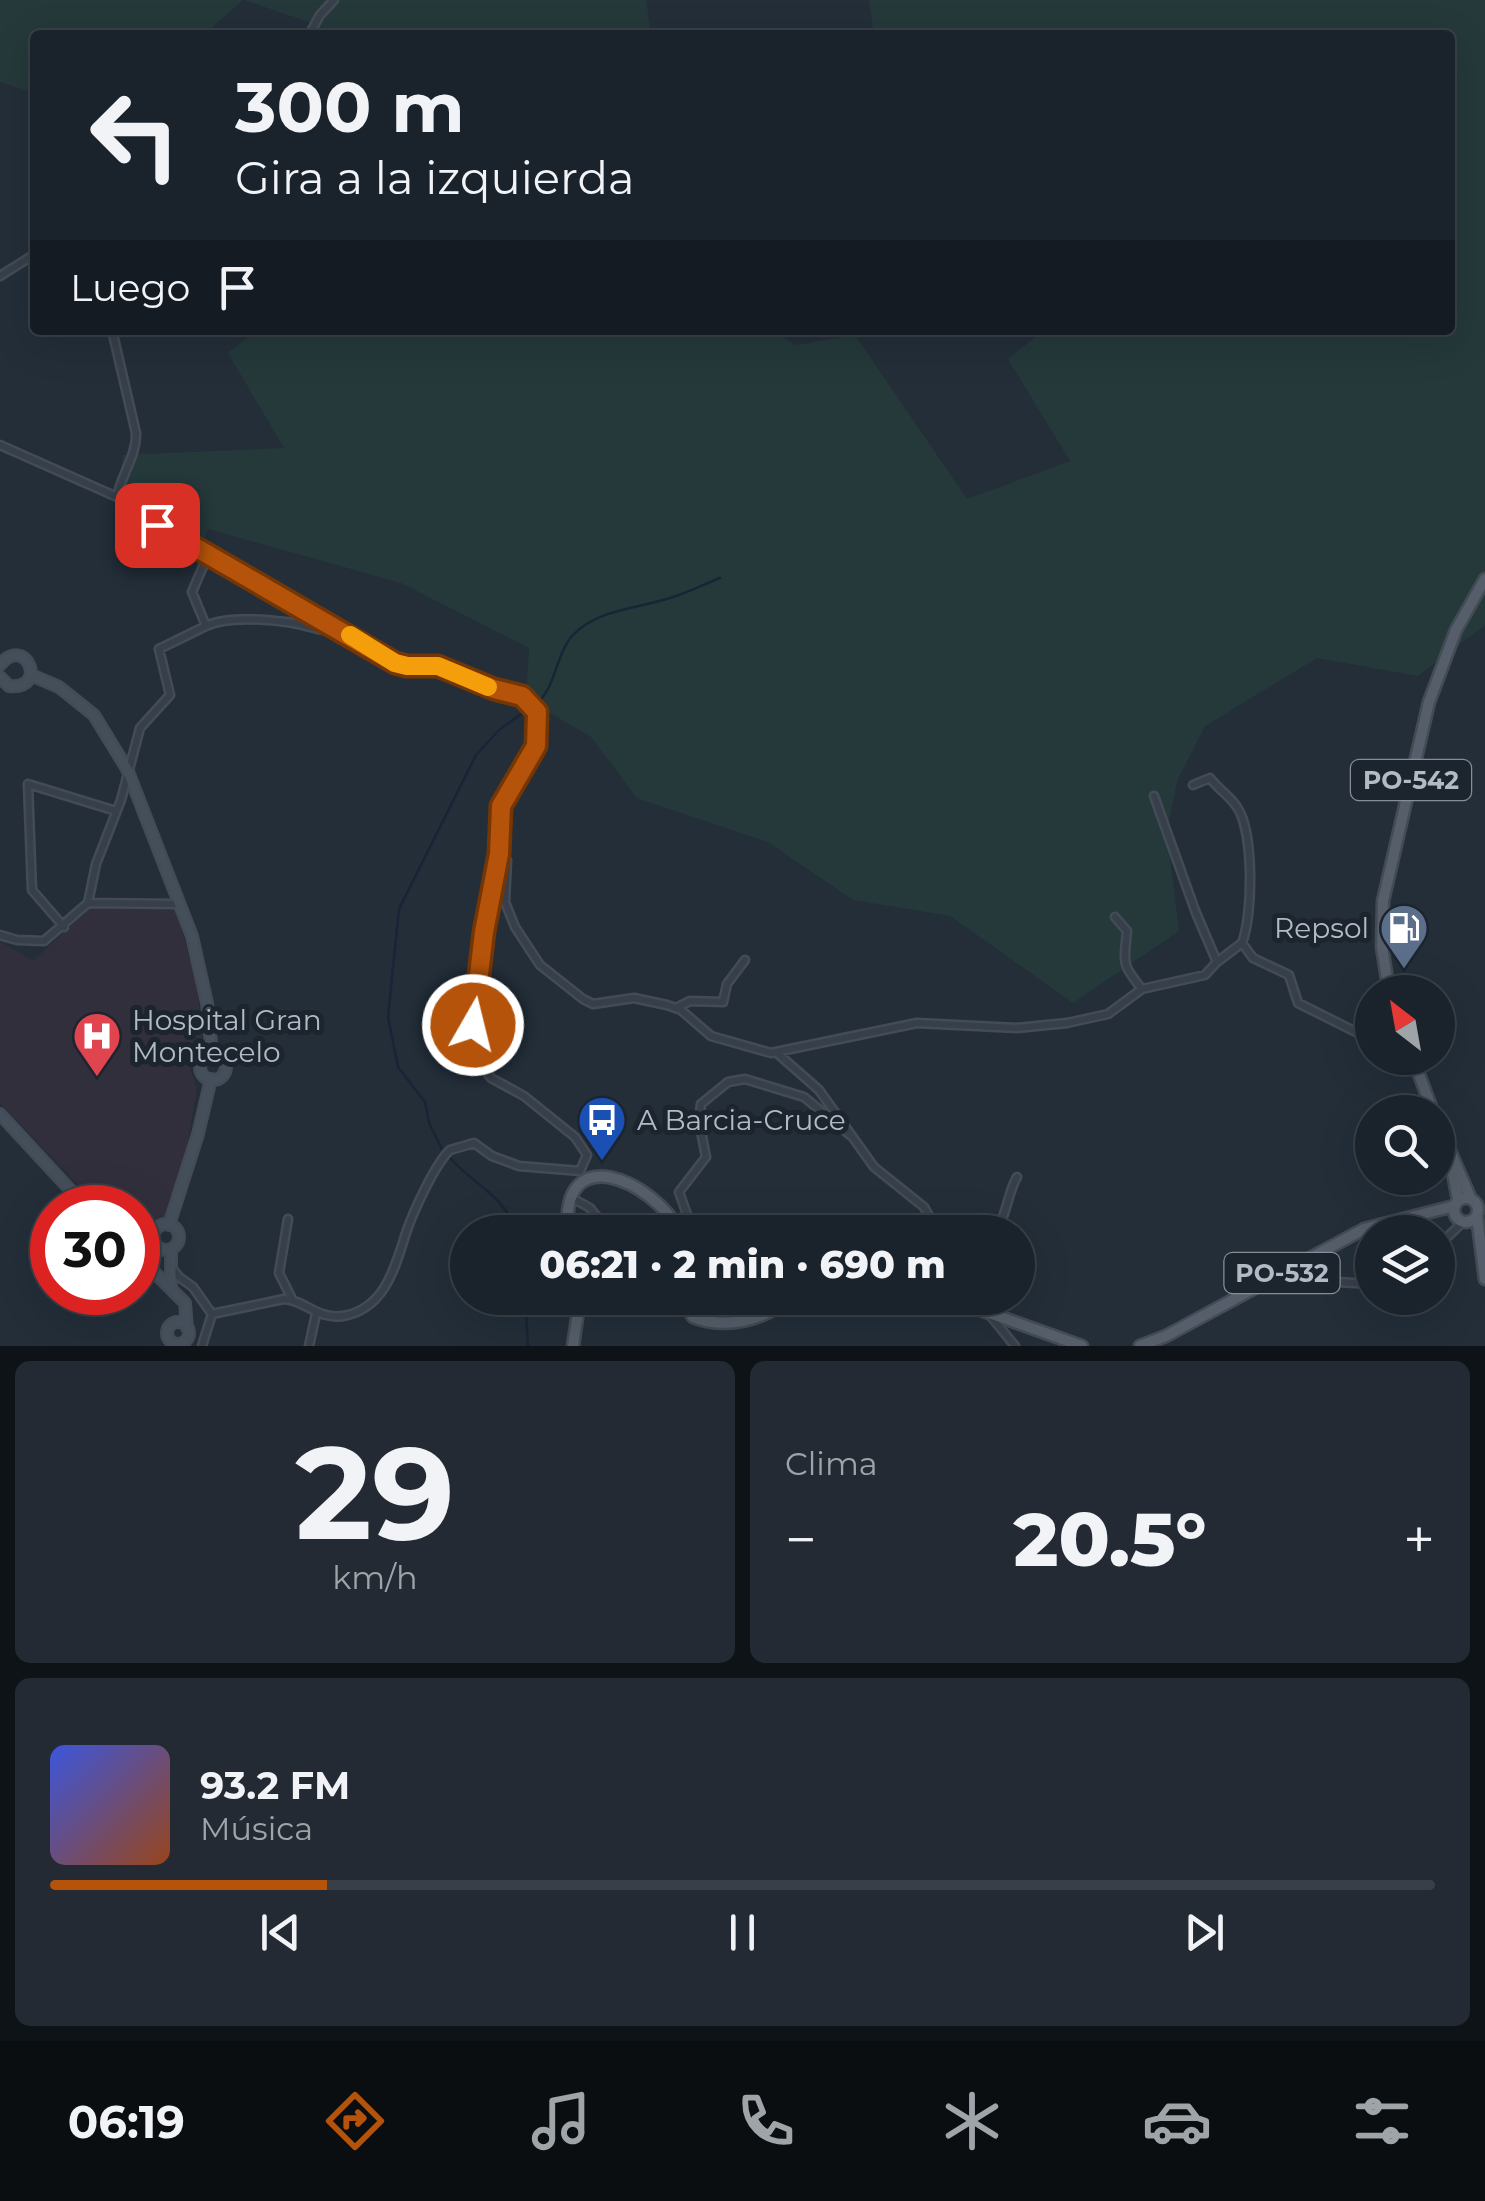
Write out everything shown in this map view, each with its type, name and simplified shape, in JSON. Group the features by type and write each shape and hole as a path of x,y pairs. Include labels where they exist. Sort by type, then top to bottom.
{"main road":[{"name":"PO-542","path":"1386,975 1382,947 1383,902 1425,719 1456,630 1485,579"},
{"path":"1455,1170 1470,1210 1485,1279"},
{"path":"567,1215 580,1185 594,1178 622,1178 668,1215"},
{"path":"1455,1184 1470,1210"},
{"path":"1431,1213 1450,1195"},
{"path":"1431,1213 1470,1210"},
{"name":"PO-532","path":"1140,1346 1166,1336 1364,1229 1431,1213"},
{"path":"573,1346 579,1315"},
{"path":"692,1315 728,1323 764,1315"},
{"path":"1002,1315 1082,1346"}],"street":[{"path":"312,30 334,0"},
{"path":"0,276 30,257"},
{"path":"113,335 137,444 121,478 118,497"},
{"path":"0,445 118,497 208,555 395,663 438,666 494,689 515,693 537,712 539,734 531,757 501,806 499,854 470,1039 491,1078 524,1096 575,1137 588,1160 580,1171 532,1169 504,1161 474,1143 450,1150 407,1228 399,1260 387,1285 368,1304 343,1316 316,1314 292,1299 279,1273 288,1219"},
{"path":"206,626 192,592 208,555"},
{"path":"0,935 44,941 88,902 96,864 140,728 170,695 159,649 226,619 288,622 312,629 344,631"},
{"path":"0,665 8,657 18,655 27,660 30,675 25,684 14,688 4,684 0,677"},
{"path":"30,675 58,687 94,715 128,769 192,936 212,1054"},
{"path":"499,854 506,860 504,891 509,913 540,966 593,1004 634,998 676,1008 711,1036 771,1054 917,1023 1017,1028 1067,1023 1108,1014 1142,989 1197,978 1210,971 1242,943 1248,928 1250,875 1240,812 1210,778 1193,785"},
{"path":"64,927 32,890 28,784 116,811"},
{"path":"1154,796 1217,962"},
{"path":"88,902 180,904"},
{"path":"1115,918 1127,931 1122,963 1142,989"},
{"path":"1242,943 1254,958 1289,975 1298,1003 1355,1032"},
{"path":"676,1008 690,1001 723,1002 730,977 744,960"},
{"path":"776,1052 819,1090 874,1167 924,1207 928,1215"},
{"path":"212,1054 220,1056 226,1067 219,1078 211,1080 204,1076 200,1064 212,1054"},
{"path":"687,1215 680,1192 706,1157 701,1104 728,1082 745,1079 804,1097 850,1136"},
{"path":"169,1225 211,1080"},
{"path":"0,1114 66,1185"},
{"path":"1003,1215 1008,1193 1018,1177"},
{"path":"571,1198 596,1215"},
{"path":"160,1227 169,1225"},
{"path":"169,1225 179,1236 171,1254 172,1268 199,1293 212,1314 202,1346"},
{"path":"160,1249 171,1254"},
{"path":"171,1254 179,1310 167,1335 177,1345 188,1337"},
{"path":"1284,1272 1302,1280 1355,1283"},
{"path":"160,1277 176,1292 188,1313 188,1337"},
{"path":"176,1292 178,1284 187,1283"},
{"path":"212,1314 292,1299"},
{"path":"310,1346 316,1314"},
{"path":"988,1315 1015,1346"},
{"path":"172,1324 182,1323 188,1337"}],"shaded area":[{"name":"Hospital Gran Montecelo","path":"91,907 176,908 197,985 203,1043 190,1068 197,1089 183,1170 167,1218 160,1226 160,1185 78,1185 0,1103 0,941 33,961"}],"green space":[{"path":"0,0 243,0 209,30 30,30 30,91 0,82"},
{"path":"245,0 646,0 650,30 316,30 314,24"},
{"path":"869,0 1485,0 1485,625 1418,676 1317,658 1205,726 1177,781 1167,833 1179,931 1073,1003 950,916 853,900 768,842 637,798 591,737 526,699 529,648 401,583 208,529 200,550 117,497 123,455 284,448 228,353 251,335 779,335 796,345 855,335 967,499 1070,461 1008,359 1038,335 1455,335 1455,30 873,29"}],"waterway":[{"path":"537,703 548,688 567,642 583,626 608,614 676,596 720,578"},
{"path":"442,1149 429,1123 425,1102 398,1067 388,1017 399,909 476,755 499,730 527,710"},
{"path":"450,1158 508,1215"},
{"path":"526,1315 528,1346"}],"slow traffic":[{"path":"350,635 395,663 438,666 488,687"}],"place":[{"name":"Repsol","path":"1404,970"},
{"name":"Hospital Gran Montecelo","path":"97,1078"},
{"name":"A Barcia-Cruce","path":"602,1162"}],"route":[{"path":"157,525 395,663 438,666 494,689 515,693 532,704 537,712 539,734 501,806 499,854 484,932 473,1025"}]}
